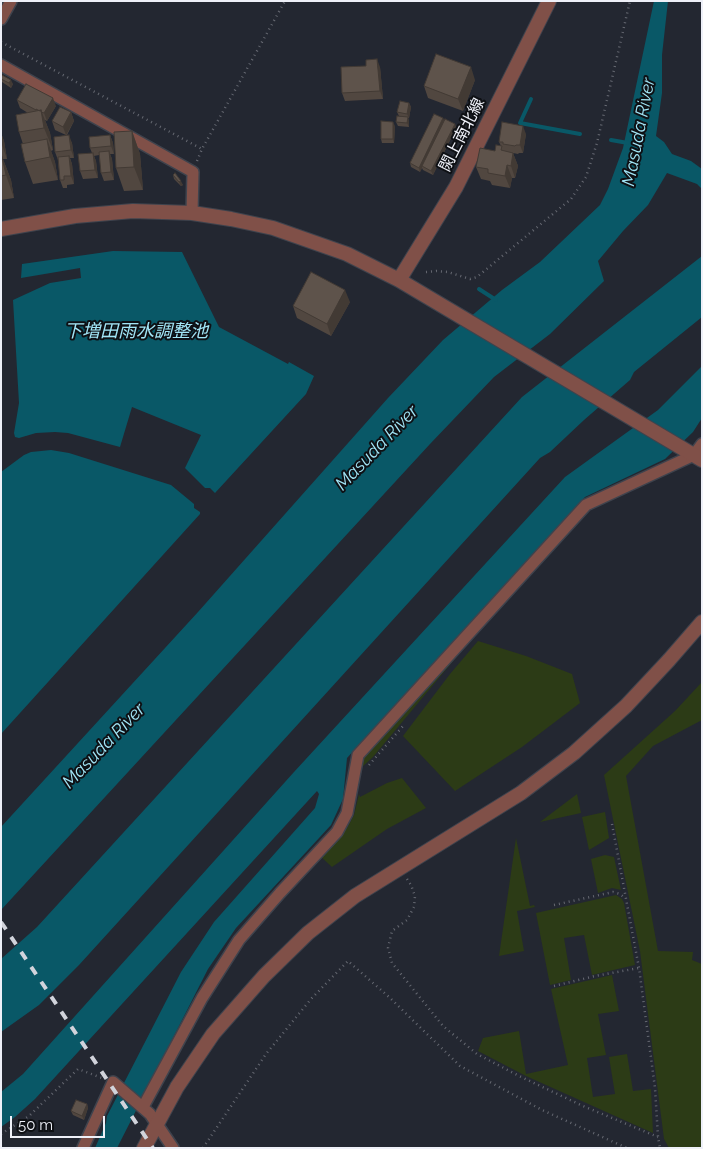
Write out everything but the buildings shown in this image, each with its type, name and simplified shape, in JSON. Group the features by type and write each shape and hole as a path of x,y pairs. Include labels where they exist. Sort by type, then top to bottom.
{"street":[{"path":"1,19 11,1"},
{"name":"閖上南北線","path":"399,280 456,187 549,1"},
{"path":"1,65 193,172 192,213"},
{"path":"1,229 58,218 106,212 133,211 192,213 273,228 347,254 399,280 443,308 620,411 696,452"},
{"path":"142,1106 202,998 238,940 337,832 347,813 358,755 586,505 696,452"},
{"path":"144,1148 177,1087 213,1034 264,976 308,933 355,896 521,793 574,753 626,706 702,622"},
{"path":"83,1148 115,1083 142,1106 157,1123 172,1148"}],"path":[{"path":"193,172 202,149 285,1"},
{"path":"426,272 448,272 470,279 477,277 571,199 586,177 597,142 630,1"},
{"path":"1,42 202,149"},
{"path":"612,824 639,968 655,1088 658,1137 661,1147"},
{"path":"399,868 412,885 415,896 414,907 407,920 392,931 388,948 392,962 443,1026 477,1054 518,1076 583,1106 658,1137"},
{"path":"554,905 613,892 620,894 626,900"},
{"path":"202,1148 266,1054 311,999 348,961 460,1066 542,1110 627,1148"},
{"path":"554,986 639,968"},
{"path":"1,1134 29,1116 78,1069 115,1083"}],"green space":[{"path":"474,636 373,757 361,768 361,759"},
{"path":"478,641 526,656 572,674 580,703 522,747 455,791 403,736 450,674"},
{"path":"702,682 702,720 653,746 626,776 658,951 693,952 692,960 702,964 702,1148 669,1148 664,1139 640,951 604,775 675,711"},
{"path":"402,778 426,808 387,829 332,867 320,856 347,828 354,815 359,794 360,797 387,783"},
{"path":"577,794 581,813 540,822"},
{"path":"605,812 609,838 589,850 582,817"},
{"path":"516,838 530,906 534,905 535,907 517,911 524,951 499,956"},
{"path":"605,855 614,857 621,890 612,888 598,893 591,859"},
{"path":"616,895 624,903 635,965 592,975 584,935 564,938 571,980 550,985 536,913"},
{"path":"612,975 619,1011 598,1014 606,1055 587,1058 593,1097 615,1094 609,1057 627,1054 633,1091 651,1089 653,1133 526,1076 478,1051 483,1038 519,1031 526,1074 568,1065 551,989"}],"water":[{"name":"Masuda River","path":"654,1 668,1 662,55 662,93 656,136 664,142 672,154 691,161 702,169 702,189 697,184 667,173 648,205 598,261 604,281 550,334 494,377 1,910 1,827 198,612 388,398 443,340 502,290 540,262 600,205 623,148"},
{"name":"下増田雨水調整池","path":"113,251 182,252 219,327 314,376 306,394 215,493 210,488 205,488 185,468 201,435 132,407 120,447 68,433 36,433 19,438 15,437 19,403 13,300 50,283 81,278 80,268 21,278 22,264"},
{"path":"702,256 702,317 634,372 630,380 550,452 540,458 79,965 39,1005 1,1032 1,959 37,927 522,397"},
{"path":"702,366 702,418 693,432 665,459 585,497 347,758 343,799 331,825 236,928 208,969 117,1148 95,1148 106,1123 107,1116 181,972 214,922 315,808 319,794 317,791 35,1099 1,1127 1,1092 23,1074 294,772 565,477 658,410"},
{"path":"51,450 69,453 171,485 194,504 194,508 200,514 1,734 1,472 24,455 31,452"}],"waterway":[{"path":"531,99 520,123 580,134"},
{"name":"Masuda River","path":"611,140 628,143"},
{"path":"479,289 496,300"}],"railway":[{"path":"1,922 153,1148"}]}
